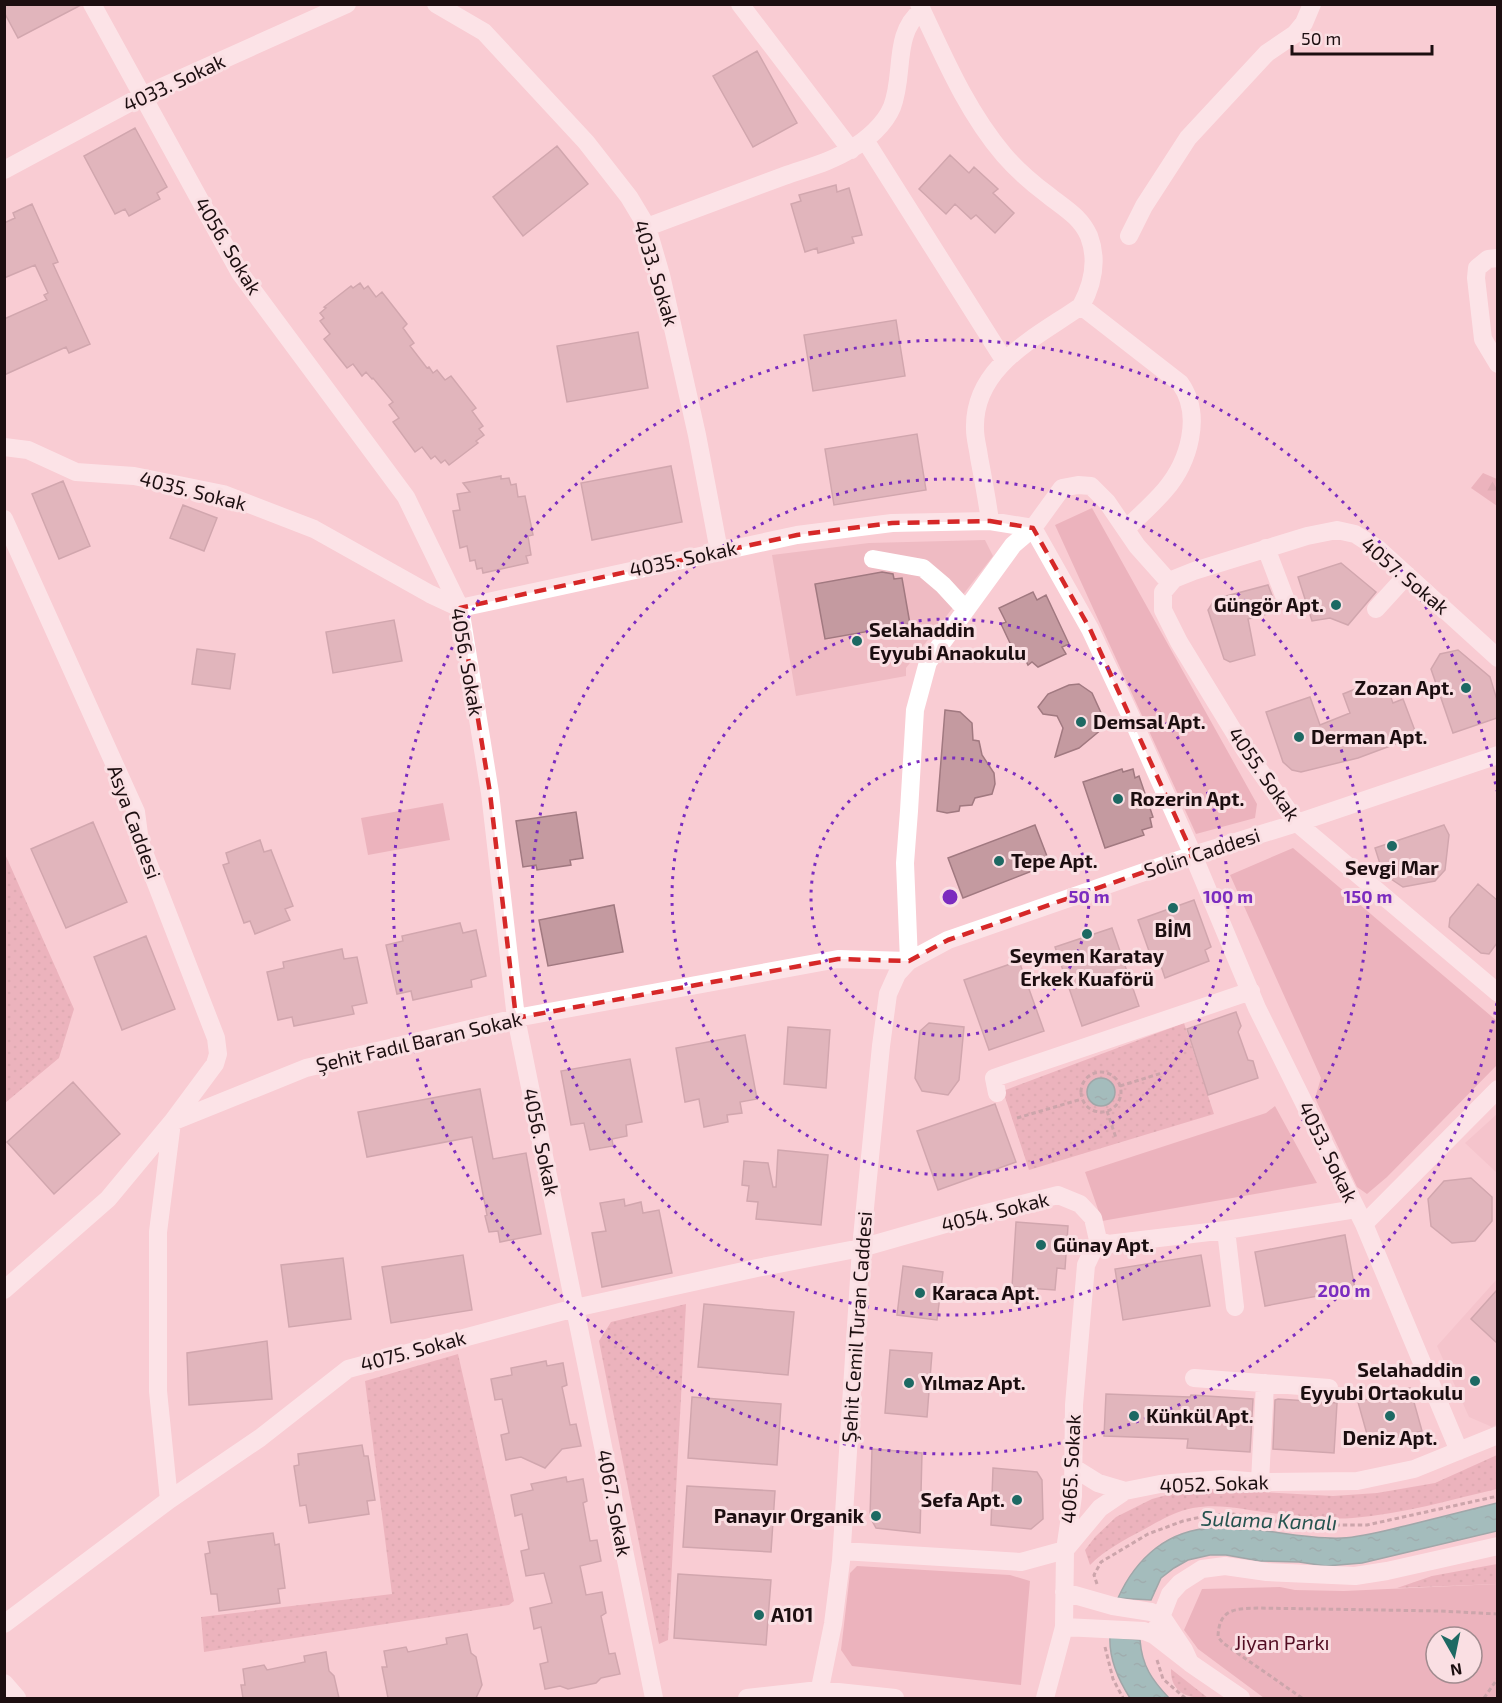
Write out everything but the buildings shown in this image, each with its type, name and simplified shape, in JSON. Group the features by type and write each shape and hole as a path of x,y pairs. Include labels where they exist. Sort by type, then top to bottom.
{"street":[{"name":"4056. Sokak","path":"92,4 240,273 406,497 460,608 490,793 516,1018 575,1308"},
{"name":"4033. Sokak","path":"4,170 142,96 347,4"},
{"name":"4033. Sokak","path":"436,4 484,32 586,142 629,197 647,227 661,275 692,412 719,551"},
{"path":"740,4 858,145 1004,360"},
{"path":"1129,236 1169,166 1188,138 1267,53 1295,34 1305,23 1312,4"},
{"path":"647,227 835,158 858,145 884,119 892,106 903,37 910,21 921,7 961,94 990,138 1027,178 1074,213 1083,224 1091,244 1094,266 1088,294 1081,306 1004,360 984,387 975,418 976,442 990,521"},
{"path":"1497,258 1488,259 1477,268 1476,278 1483,339 1497,364"},
{"path":"1081,306 1180,383 1186,392 1192,410 1192,429 1176,472 1166,489 1126,529"},
{"name":"4035. Sokak","path":"4,447 28,450 76,472 134,476 223,494 315,529 430,594 460,608 797,534 892,523 990,521 1033,528"},
{"path":"909,961 905,863 915,710 928,662 1013,545 1033,528 1062,489 1078,485 1092,486 1107,502 1137,546 1170,583"},
{"name":"Asya Caddesi","path":"4,519 135,812 140,842 216,1038 218,1054 215,1064 172,1122"},
{"path":"1033,528 1090,628 1192,855"},
{"name":"4057. Sokak","path":"1170,583 1194,571 1307,536 1336,530 1355,534 1377,548 1497,658"},
{"path":"1266,548 1285,598"},
{"path":"873,559 923,568 943,585 966,610"},
{"path":"1376,609 1407,575"},
{"name":"4055. Sokak","path":"1170,583 1163,592 1163,610 1179,642 1245,750 1297,824 1497,993"},
{"name":"Solin Caddesi","path":"909,961 948,940 1192,855 1297,824 1497,755"},
{"name":"4053. Sokak","path":"1192,855 1251,991 1360,1217 1459,1451"},
{"name":"Şehit Fadıl Baran Sokak","path":"4,1290 108,1199 172,1122 306,1068 516,1018 838,959 909,961"},
{"name":"Şehit Cemil Turan Caddesi","path":"818,1694 833,1624 842,1551 861,1248 881,1046 888,994 897,974 909,961"},
{"path":"997,1093 994,1078 1251,991"},
{"path":"1098,1240 1108,1244 1360,1217 1497,1089"},
{"path":"169,1500 158,1390 158,1232 172,1122"},
{"name":"4054. Sokak","path":"861,1248 959,1220 1058,1196 1080,1204 1093,1218 1098,1240"},
{"path":"1226,1230 1235,1307"},
{"name":"4065. Sokak","path":"1045,1698 1064,1627 1065,1550 1073,1496 1074,1405 1086,1265 1098,1240"},
{"name":"4075. Sokak","path":"4,1624 169,1500 260,1438 348,1369 575,1308 861,1248"},
{"name":"4067. Sokak","path":"575,1308 654,1698"},
{"path":"1194,1378 1329,1388"},
{"path":"1260,1482 1264,1383"},
{"name":"4052. Sokak","path":"1065,1550 1100,1508 1125,1491 1160,1484 1223,1479 1260,1482 1357,1481 1414,1469 1497,1435"},
{"path":"1074,1468 1098,1483 1125,1491"},
{"path":"1146,1633 1154,1614 1170,1594 1180,1583 1202,1569 1225,1566 1267,1572 1355,1576 1497,1546"},
{"path":"842,1551 1021,1562 1065,1550"},
{"path":"1064,1592 1113,1606 1154,1614 1184,1650 1190,1663"},
{"path":"1064,1627 1146,1633 1241,1698"},
{"path":"4,1683 17,1698"},
{"path":"747,1698 818,1694 895,1698"}],"path":[{"path":"1094,1073 1114,1077 1120,1086 1118,1102 1107,1111 1095,1111 1089,1108 1082,1099 1082,1087 1089,1076 1094,1073"},
{"path":"1120,1086 1162,1073"},
{"path":"1017,1118 1082,1099"},
{"path":"1107,1111 1116,1138"},
{"path":"1302,1698 1223,1643 1218,1637 1220,1619 1236,1609 1258,1608 1497,1614"},
{"path":"1146,1633 1163,1679 1185,1698"},
{"path":"1484,1698 1496,1683 1497,1678"}],"highlighted area":[{"path":"990,521 1033,528 1090,629 1193,855 948,940 909,961 838,959 516,1018 490,793 460,608 797,535 892,523"}],"shaded area":[{"name":"Selahaddin Eyyubi Anaokulu","path":"985,540 993,556 906,668 906,676 796,696 772,555 869,543"},
{"path":"1497,1114 1497,1173 1465,1143"},
{"name":"Selahaddin Eyyubi Ortaokulu","path":"1497,1279 1497,1424 1492,1427 1469,1417 1437,1346"}],"green space":[{"path":"1483,473 1497,479 1497,506 1471,488"},
{"path":"1092,508 1257,804 1255,818 1196,834 1055,525"},
{"path":"443,803 450,840 368,855 361,818"},
{"path":"1293,848 1497,1021 1497,1065 1387,1177 1367,1194 1357,1187 1315,1098 1321,1078 1230,875"},
{"path":"5,854 74,1009 59,1058 5,1103"},
{"path":"1184,1023 1214,1114 1029,1170 1003,1091"},
{"path":"1275,1106 1317,1183 1102,1221 1085,1172 1266,1113"},
{"path":"686,1304 668,1640 659,1644 599,1341 611,1322"},
{"path":"458,1354 514,1601 509,1605 204,1652 201,1617 392,1594 365,1381"},
{"path":"1497,1455 1497,1489 1426,1506 1371,1516 1343,1518 1322,1518 1223,1507 1193,1508 1161,1520 1115,1546 1090,1565 1085,1550 1116,1517 1152,1499 1192,1488 1333,1496 1377,1493 1435,1483"},
{"path":"1497,1564 1497,1584 1397,1588 1432,1576"},
{"path":"857,1566 1010,1575 1030,1581 1021,1685 852,1666 841,1650 850,1573"},
{"name":"Jiyan Parkı","path":"1497,1584 1497,1698 1264,1698 1198,1649 1184,1630 1202,1589 1280,1587 1295,1590 1344,1591"},
{"path":"1171,1669 1208,1698 1188,1696 1182,1693 1174,1684"}],"water":[{"path":"1101,1078 1111,1082 1115,1092 1111,1102 1101,1106 1091,1102 1087,1092 1091,1082"},
{"path":"1497,1503 1497,1531 1362,1563 1326,1566 1210,1555 1188,1560 1174,1568 1161,1578 1151,1600 1118,1598 1134,1571 1150,1553 1177,1536 1199,1529 1246,1528 1318,1538 1342,1538 1367,1535"},
{"path":"1110,1637 1140,1640 1143,1658 1149,1672 1169,1698 1130,1698 1116,1669 1111,1653"}],"place":[{"name":"Güngör Apt.","path":"1336,605"},
{"name":"Selahaddin Eyyubi Anaokulu","path":"857,641"},
{"name":"Zozan Apt.","path":"1466,688"},
{"name":"Demsal Apt.","path":"1081,722"},
{"name":"Derman Apt.","path":"1299,737"},
{"name":"Rozerin Apt.","path":"1118,799"},
{"name":"Sevgi Mar","path":"1392,846"},
{"name":"Tepe Apt.","path":"999,861"},
{"name":"BİM","path":"1173,908"},
{"name":"Seymen Karatay Erkek Kuaförü","path":"1087,934"},
{"name":"Günay Apt.","path":"1041,1245"},
{"name":"Karaca Apt.","path":"920,1293"},
{"name":"Selahaddin Eyyubi Ortaokulu","path":"1475,1381"},
{"name":"Yılmaz Apt.","path":"909,1383"},
{"name":"Künkül Apt.","path":"1134,1416"},
{"name":"Deniz Apt.","path":"1390,1416"},
{"name":"Sefa Apt.","path":"1017,1500"},
{"name":"Panayır Organik","path":"876,1516"},
{"name":"A101","path":"759,1615"}],"water label":[{"name":"Sulama Kanalı","path":"1269,1521"}]}
